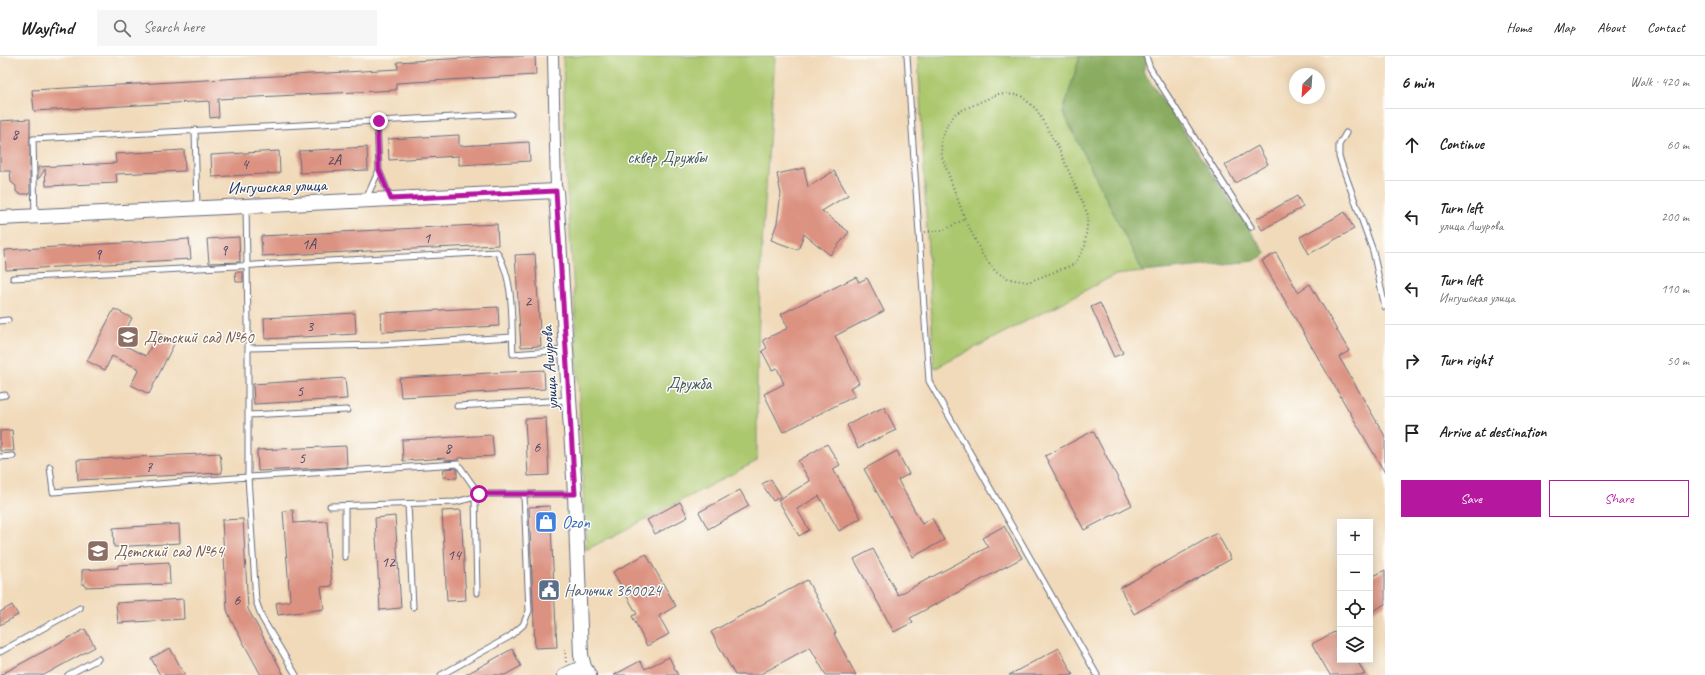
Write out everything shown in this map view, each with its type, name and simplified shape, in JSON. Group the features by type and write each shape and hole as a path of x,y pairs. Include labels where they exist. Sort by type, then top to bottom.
{"street":[{"name":"улица Ашурова","path":"553,56 556,191 575,494 581,649 587,671"},
{"name":"Ингушская улица","path":"0,218 197,207 556,191"},
{"path":"565,669 587,671"}],"lane":[{"path":"907,56 929,381 1097,675"},
{"path":"1146,56 1150,68 1251,227"},
{"path":"35,216 34,139 511,114"},
{"path":"377,121 379,170 391,199"},
{"path":"196,130 197,207"},
{"path":"1346,133 1339,145 1339,157 1373,251 1385,307"},
{"path":"366,200 379,170"},
{"path":"246,205 248,477 256,601 262,618 296,675"},
{"path":"13,278 497,252 504,265 508,278 513,354 566,350"},
{"path":"0,321 8,320"},
{"path":"248,348 380,345 512,338"},
{"path":"457,406 569,400"},
{"path":"248,415 347,410"},
{"path":"0,456 13,456"},
{"path":"50,467 53,492 248,477 458,464 477,495 477,593"},
{"path":"330,506 456,502 477,495 575,494"},
{"path":"441,675 509,637 523,625 529,611 524,495"},
{"path":"408,504 413,606"},
{"path":"345,506 345,557"},
{"path":"0,652 80,608"},
{"path":"68,675 98,659"}],"path":[{"path":"998,94 1020,95 1036,110 1059,149 1088,215 1085,246 1075,264 1028,282 1009,279 996,272 982,254 965,219 942,157 941,141 948,123 956,113 998,94"},
{"path":"919,232 944,230 965,219"},
{"path":"565,669 565,650 573,650"}],"green space":[{"name":"сквер Дружбы","path":"563,56 775,56 761,260 757,372 757,461 586,550 574,292 566,177"},
{"path":"918,56 1080,56 1063,112 1143,272 1115,275 934,369"},
{"path":"1080,56 1149,56 1143,71 1266,254 1254,261 1143,272 1063,112"}],"building":[{"path":"500,56 535,56 536,75 396,83 396,90 218,99 219,117 210,118 209,101 34,111 32,90 398,69 397,62"},
{"path":"30,119 30,192 29,194 19,194 16,191 16,186 11,182 10,171 0,171 0,121"},
{"path":"459,135 459,146 529,142 530,161 459,165 459,156 389,160 388,139"},
{"path":"1258,146 1268,164 1235,183 1225,165"},
{"path":"367,147 368,170 300,173 299,151"},
{"path":"184,150 185,171 116,174 117,183 46,186 45,169 38,180 38,167 116,163 115,154"},
{"path":"279,151 280,173 212,177 211,155"},
{"path":"804,168 808,187 834,171 848,195 822,211 849,232 830,255 804,234 798,250 771,240 777,223 781,194 777,174"},
{"path":"1297,196 1303,207 1262,230 1256,219"},
{"path":"1345,212 1354,229 1309,254 1300,237"},
{"path":"497,224 498,245 262,256 261,236"},
{"path":"239,237 240,262 209,263 207,239"},
{"path":"189,239 191,259 6,270 5,250"},
{"path":"1276,253 1298,292 1310,284 1349,351 1339,357 1385,436 1385,473 1262,261"},
{"path":"535,254 541,346 521,347 515,255"},
{"path":"235,272 243,272 243,282 236,282"},
{"path":"856,277 859,282 867,278 884,311 835,336 859,383 850,388 855,396 783,432 764,394 784,384 777,368 772,370 762,351 767,348 763,340 788,328 781,314"},
{"path":"1100,303 1123,353 1114,357 1091,307"},
{"path":"498,307 499,326 382,332 381,313"},
{"path":"114,309 132,318 119,343 146,356 158,333 175,342 149,394 131,385 139,369 112,356 105,370 87,361"},
{"path":"355,313 356,334 265,339 264,318"},
{"path":"544,370 545,389 401,397 399,378"},
{"path":"345,378 347,399 254,404 253,384"},
{"path":"884,407 896,430 858,448 847,425"},
{"path":"546,418 549,475 528,476 525,419"},
{"path":"12,430 14,451 0,451 0,431"},
{"path":"1093,431 1132,505 1084,530 1045,456"},
{"path":"492,435 494,456 458,458 458,460 445,461 445,458 403,461 402,440"},
{"path":"827,444 840,465 833,469 861,518 839,531 819,496 797,509 809,530 799,536 778,500 810,481 798,461"},
{"path":"346,446 347,467 258,471 257,450"},
{"path":"897,451 909,474 898,480 922,524 932,518 944,540 913,557 864,469"},
{"path":"220,453 222,473 78,480 77,460"},
{"path":"456,468 457,478 443,477 444,469"},
{"path":"771,479 781,496 773,501 762,484"},
{"path":"740,490 749,506 708,529 699,512"},
{"path":"680,502 688,517 655,534 647,520"},
{"path":"550,506 557,647 535,648 529,507"},
{"path":"293,510 294,523 327,521 332,586 321,587 324,609 278,615 276,603 290,601 283,511"},
{"path":"461,510 466,600 447,601 442,511"},
{"path":"395,516 401,608 380,610 375,518"},
{"path":"243,519 248,609 284,675 261,675 227,610 222,520"},
{"path":"179,524 180,543 114,547 113,528"},
{"path":"1004,526 1022,558 910,618 913,622 894,632 854,559 873,549 898,595 988,547 982,538"},
{"path":"1217,533 1231,559 1134,614 1120,588"},
{"path":"646,554 676,606 659,616 669,634 647,646 632,616 637,614 613,572"},
{"path":"169,562 170,584 85,587 85,584 82,584 82,570 118,568 118,565"},
{"path":"1385,570 1385,604 1373,611 1373,591 1373,576"},
{"path":"807,580 836,633 834,634 856,675 826,675 810,647 759,675 735,675 711,632"},
{"path":"183,599 184,619 118,623 116,603"},
{"path":"12,605 18,615 0,625 0,612"},
{"path":"85,629 95,647 44,675 0,675"},
{"path":"1337,631 1337,663 1359,663 1365,675 1330,675 1312,644"},
{"path":"170,648 185,675 160,675 151,658"},
{"path":"1059,648 1073,675 1009,675"},
{"path":"512,649 521,666 505,675 465,675"},
{"path":"669,657 678,675 614,675 640,661 645,669"}],"place":[{"name":"Детский сад №60","path":"128,337"},
{"name":"Ozon","path":"546,522"},
{"name":"Детский сад №64","path":"98,551"},
{"name":"Нальчик 360024","path":"549,590"}],"route":[{"path":"379,121 377,121 379,170 391,199 556,191 575,494 479,494"}],"park label":[{"name":"Дружба","path":"689,383"}]}
